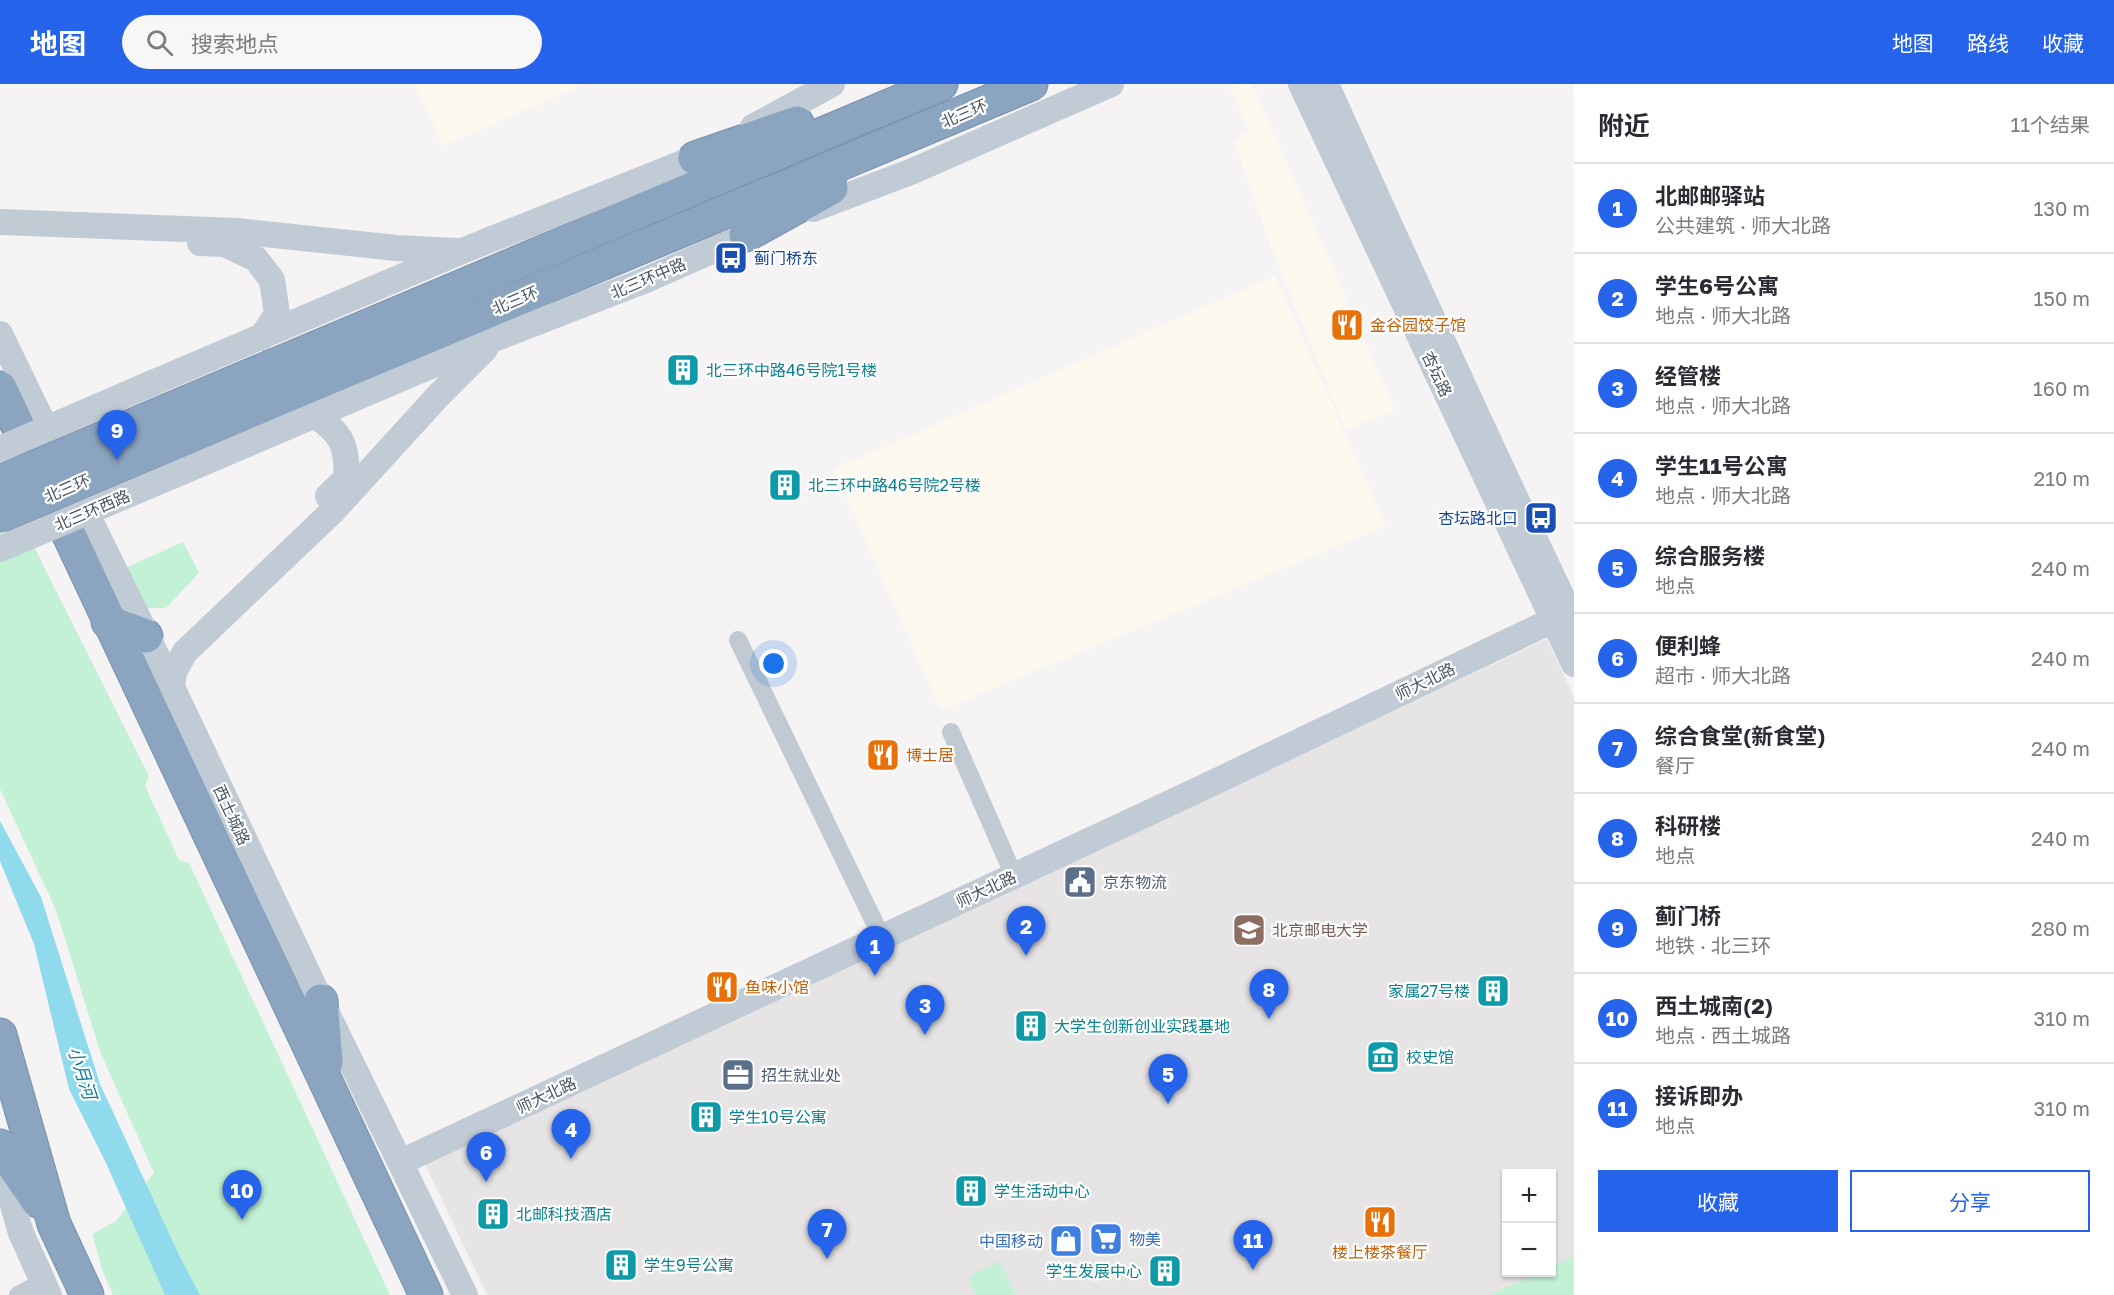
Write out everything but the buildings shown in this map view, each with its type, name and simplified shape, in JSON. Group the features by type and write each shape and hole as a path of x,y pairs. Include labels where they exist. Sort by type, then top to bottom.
{"highway":[{"path":"695,158 909,84"},
{"name":"北三环","path":"0,482 154,399 941,84"},
{"name":"北三环","path":"0,516 179,457 1031,84"},
{"path":"746,235 979,107"},
{"name":"西土城路","path":"0,388 426,1295"},
{"path":"108,622 146,636"},
{"path":"321,1001 327,1082"},
{"path":"0,1035 54,1224 87,1295"},
{"path":"0,1146 54,1224"}],"street":[{"path":"0,449 154,399 261,338 462,251 695,158 832,84"},
{"name":"北三环中路","path":"179,457 314,415 494,339 641,282 746,235 913,171 1111,84"},
{"name":"杏坛路","path":"1301,84 1567,616"},
{"name":"杏坛路","path":"1326,84 1463,388 1528,521 1567,616 1574,664"},
{"path":"0,222 237,231 396,248 462,251"},
{"path":"0,239 19,233 225,244 256,259 272,280 277,315 261,338"},
{"name":"西土城路","path":"0,334 465,1295"},
{"path":"172,687 174,672 185,652 334,510 438,396 494,339"},
{"path":"146,636 170,643 204,622 346,479 347,464 344,445 333,427 314,415"},
{"name":"北三环西路","path":"0,549 179,457"},
{"name":"师大北路","path":"401,1162 1567,616"},
{"path":"738,640 882,938"},
{"path":"951,732 1014,876"},
{"path":"0,1160 21,1233"},
{"path":"0,1192 46,1289 18,1295"}],"shaded area":[{"path":"415,84 585,84 443,146"},
{"path":"1252,84 1395,410 1346,430 1273,252 1234,141 1250,131 1229,85"},
{"path":"1275,276 1386,526 941,710 834,469"},
{"name":"北京邮电大学","path":"1547,639 1574,697 1574,1295 487,1295 425,1164"}],"green space":[{"path":"0,474 149,776 145,786 179,860 189,863 390,1295 113,1295 103,1272 92,1234 116,1221 154,1173 101,1054 56,910 0,789"},
{"path":"183,542 199,573 166,608 146,608 127,567"},
{"path":"1574,1256 1574,1295 1490,1295 1529,1277 1556,1277 1556,1264"},
{"path":"1000,1261 1016,1295 976,1295 970,1282 973,1274"}],"water":[{"name":"小月河","path":"0,821 41,897 100,1084 179,1255 200,1295 165,1295 105,1161 69,1089 34,944 0,861"}],"place":[{"name":"蓟门桥东","path":"731,258"},
{"name":"金谷园饺子馆","path":"1347,325"},
{"name":"北三环中路46号院1号楼","path":"683,370"},
{"name":"蓟门桥","path":"117,460"},
{"name":"北三环中路46号院2号楼","path":"785,485"},
{"name":"杏坛路北口","path":"1541,518"},
{"name":"博士居","path":"883,755"},
{"name":"京东物流","path":"1080,882"},
{"name":"北京邮电大学","path":"1249,930"},
{"name":"学生6号公寓","path":"1026,956"},
{"name":"北邮邮驿站","path":"875,976"},
{"name":"鱼味小馆","path":"722,987"},
{"name":"家属27号楼","path":"1493,991"},
{"name":"科研楼","path":"1269,1019"},
{"name":"大学生创新创业实践基地","path":"1031,1026"},
{"name":"经管楼","path":"925,1035"},
{"name":"校史馆","path":"1383,1057"},
{"name":"招生就业处","path":"738,1075"},
{"name":"综合服务楼","path":"1168,1104"},
{"name":"学生10号公寓","path":"706,1117"},
{"name":"学生11号公寓","path":"571,1159"},
{"name":"便利蜂","path":"486,1182"},
{"name":"学生活动中心","path":"971,1191"},
{"name":"北邮科技酒店","path":"493,1214"},
{"name":"西土城南(2)","path":"242,1220"},
{"name":"楼上楼茶餐厅","path":"1380,1222"},
{"name":"物美","path":"1106,1239"},
{"name":"中国移动","path":"1066,1241"},
{"name":"综合食堂(新食堂)","path":"827,1259"},
{"name":"学生9号公寓","path":"621,1265"},
{"name":"接诉即办","path":"1253,1270"},
{"name":"学生发展中心","path":"1165,1271"}]}
